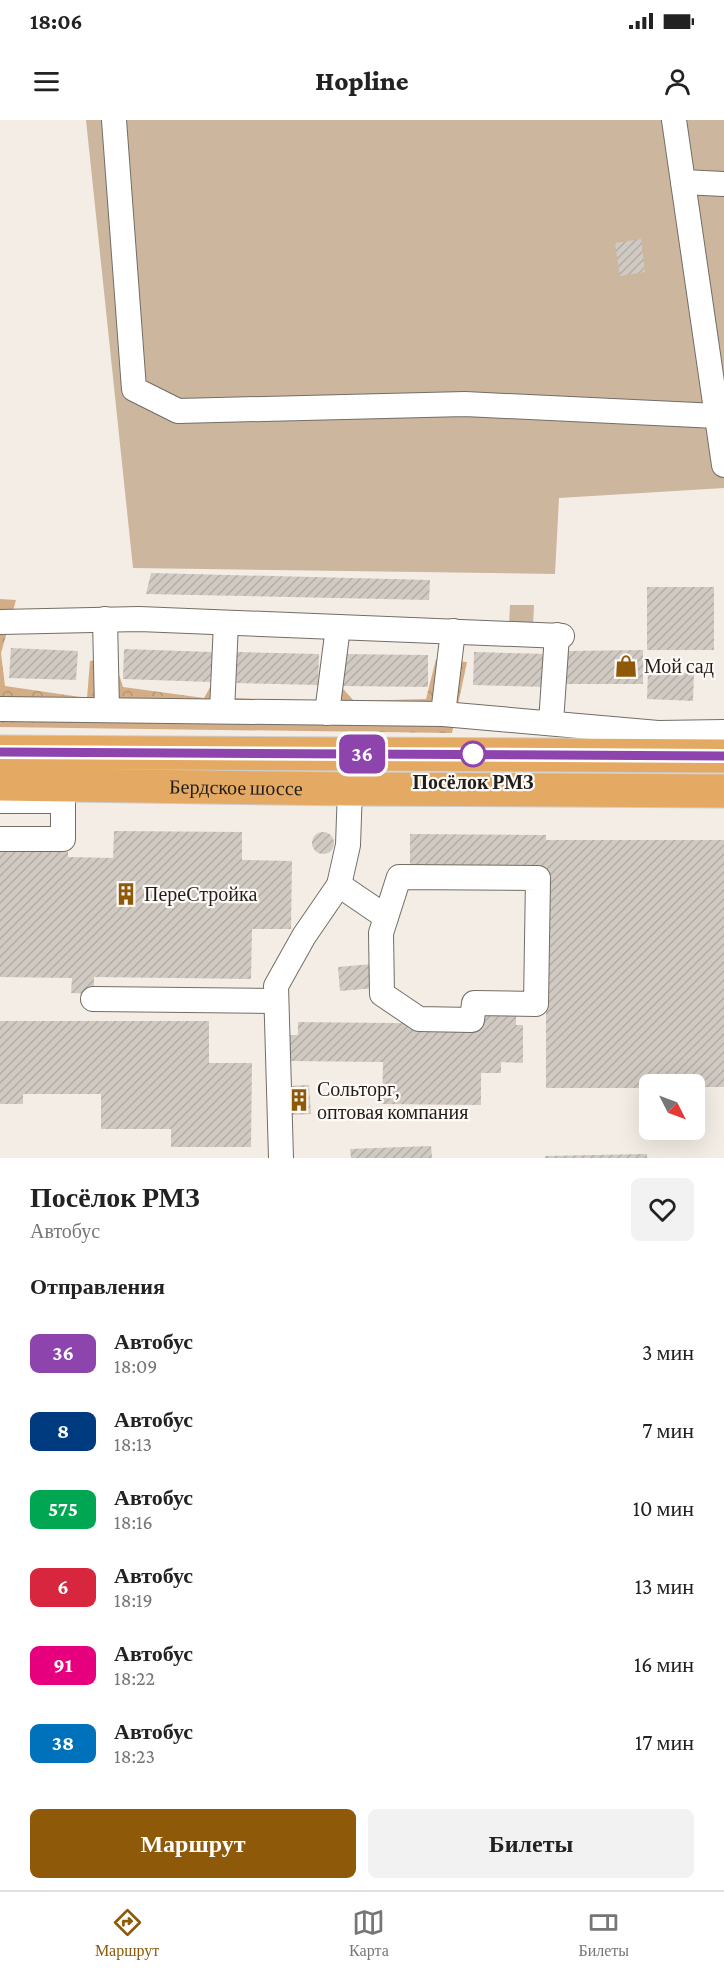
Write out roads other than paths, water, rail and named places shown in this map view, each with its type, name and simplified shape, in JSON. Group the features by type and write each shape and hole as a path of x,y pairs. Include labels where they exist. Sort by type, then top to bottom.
{"highway":[{"name":"Бердское шоссе","path":"0,752 724,756"},
{"name":"Бердское шоссе","path":"0,783 33,792 350,789 724,791"}],"street":[{"path":"114,120 134,389 178,411 465,404 717,416"},
{"path":"674,120 724,465"},
{"path":"683,182 724,184"},
{"path":"105,619 107,710"},
{"path":"0,622 105,619 560,635 551,722"},
{"path":"222,711 226,622"},
{"path":"327,713 338,627"},
{"path":"442,714 453,631"},
{"path":"0,709 442,714 551,722 657,724 724,732"},
{"path":"281,1158 276,986 304,936 339,885 348,845 350,789"},
{"path":"0,801 33,792 63,801 63,839 0,839"},
{"path":"399,876 538,878 536,1004 474,1003 472,1020 419,1019 382,994 381,933 386,917 399,876"},
{"path":"339,885 386,917"},
{"path":"93,999 275,1001"}],"place":[{"name":"Мой сад","path":"626,666"},
{"name":"Посёлок РМЗ","path":"473,754"},
{"name":"ПереСтройка","path":"126,894"},
{"name":"Сольторг, оптовая компания","path":"299,1100"}]}
